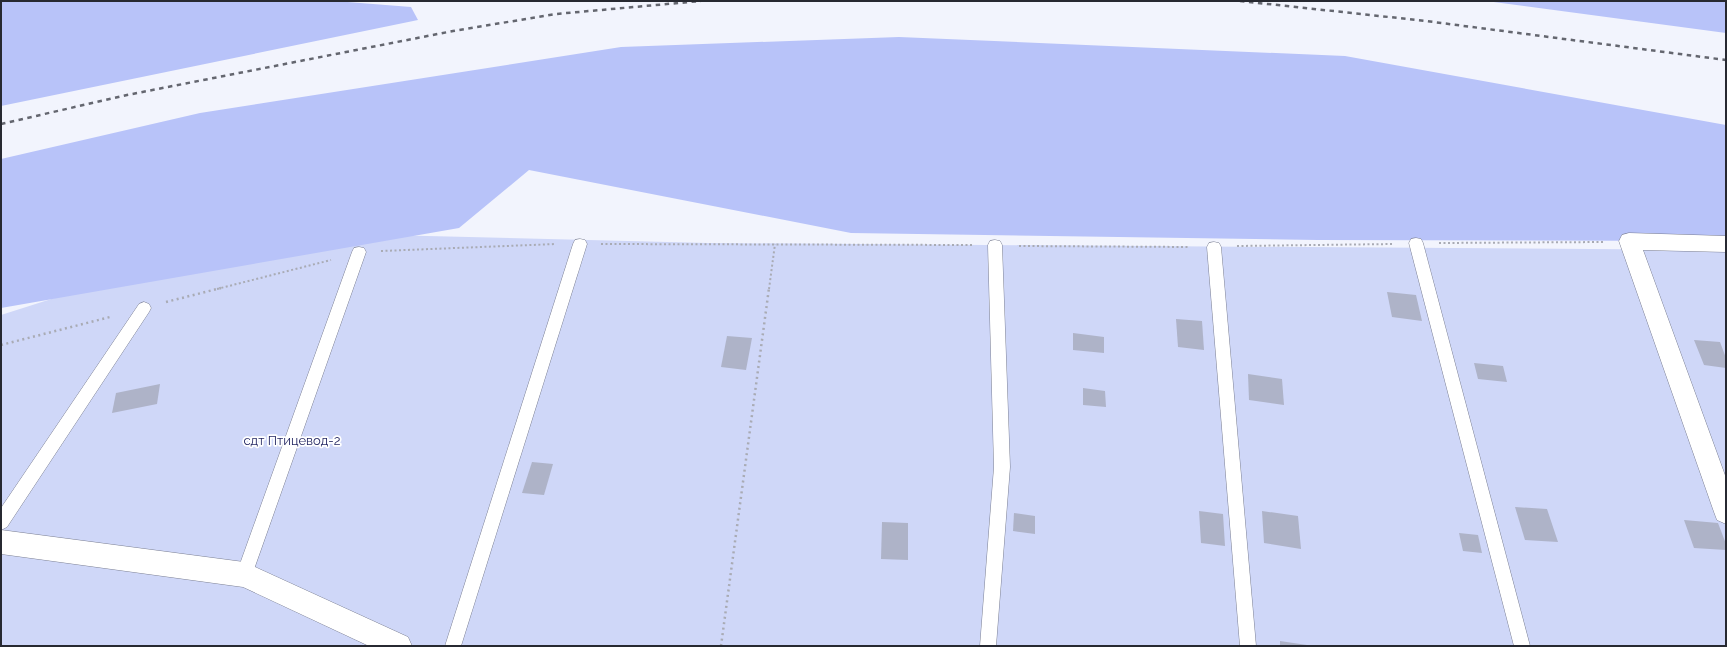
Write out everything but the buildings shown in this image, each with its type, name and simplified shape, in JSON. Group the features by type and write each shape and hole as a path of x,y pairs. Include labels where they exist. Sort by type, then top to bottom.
{"street":[{"path":"1726,244 1629,241 1726,512"},
{"path":"1,542 244,575 399,646"}],"lane":[{"path":"1416,243 1522,646"},
{"path":"453,646 580,244"},
{"path":"988,646 1002,467 995,245"},
{"path":"1214,247 1248,646"},
{"path":"244,575 359,252"},
{"path":"1,522 144,308"}],"path":[{"path":"1,345 359,252 580,244 1214,247 1629,241"},
{"path":"721,646 775,244"}],"green space":[{"name":"сдт Птицевод-2","path":"262,232 708,243 1726,250 1726,646 1,646 1,315"}],"shaded area":[{"path":"1,1 335,1 411,7 418,20 1,106"},
{"path":"1486,1 1726,1 1726,33"},
{"path":"899,37 1345,56 1726,125 1726,241 1318,240 851,233 529,170 459,228 1,308 1,159 200,113 621,47"}],"railway":[{"path":"1,124 127,95 453,31 556,14 701,1"},
{"path":"1240,1 1426,21 1726,60"}]}
